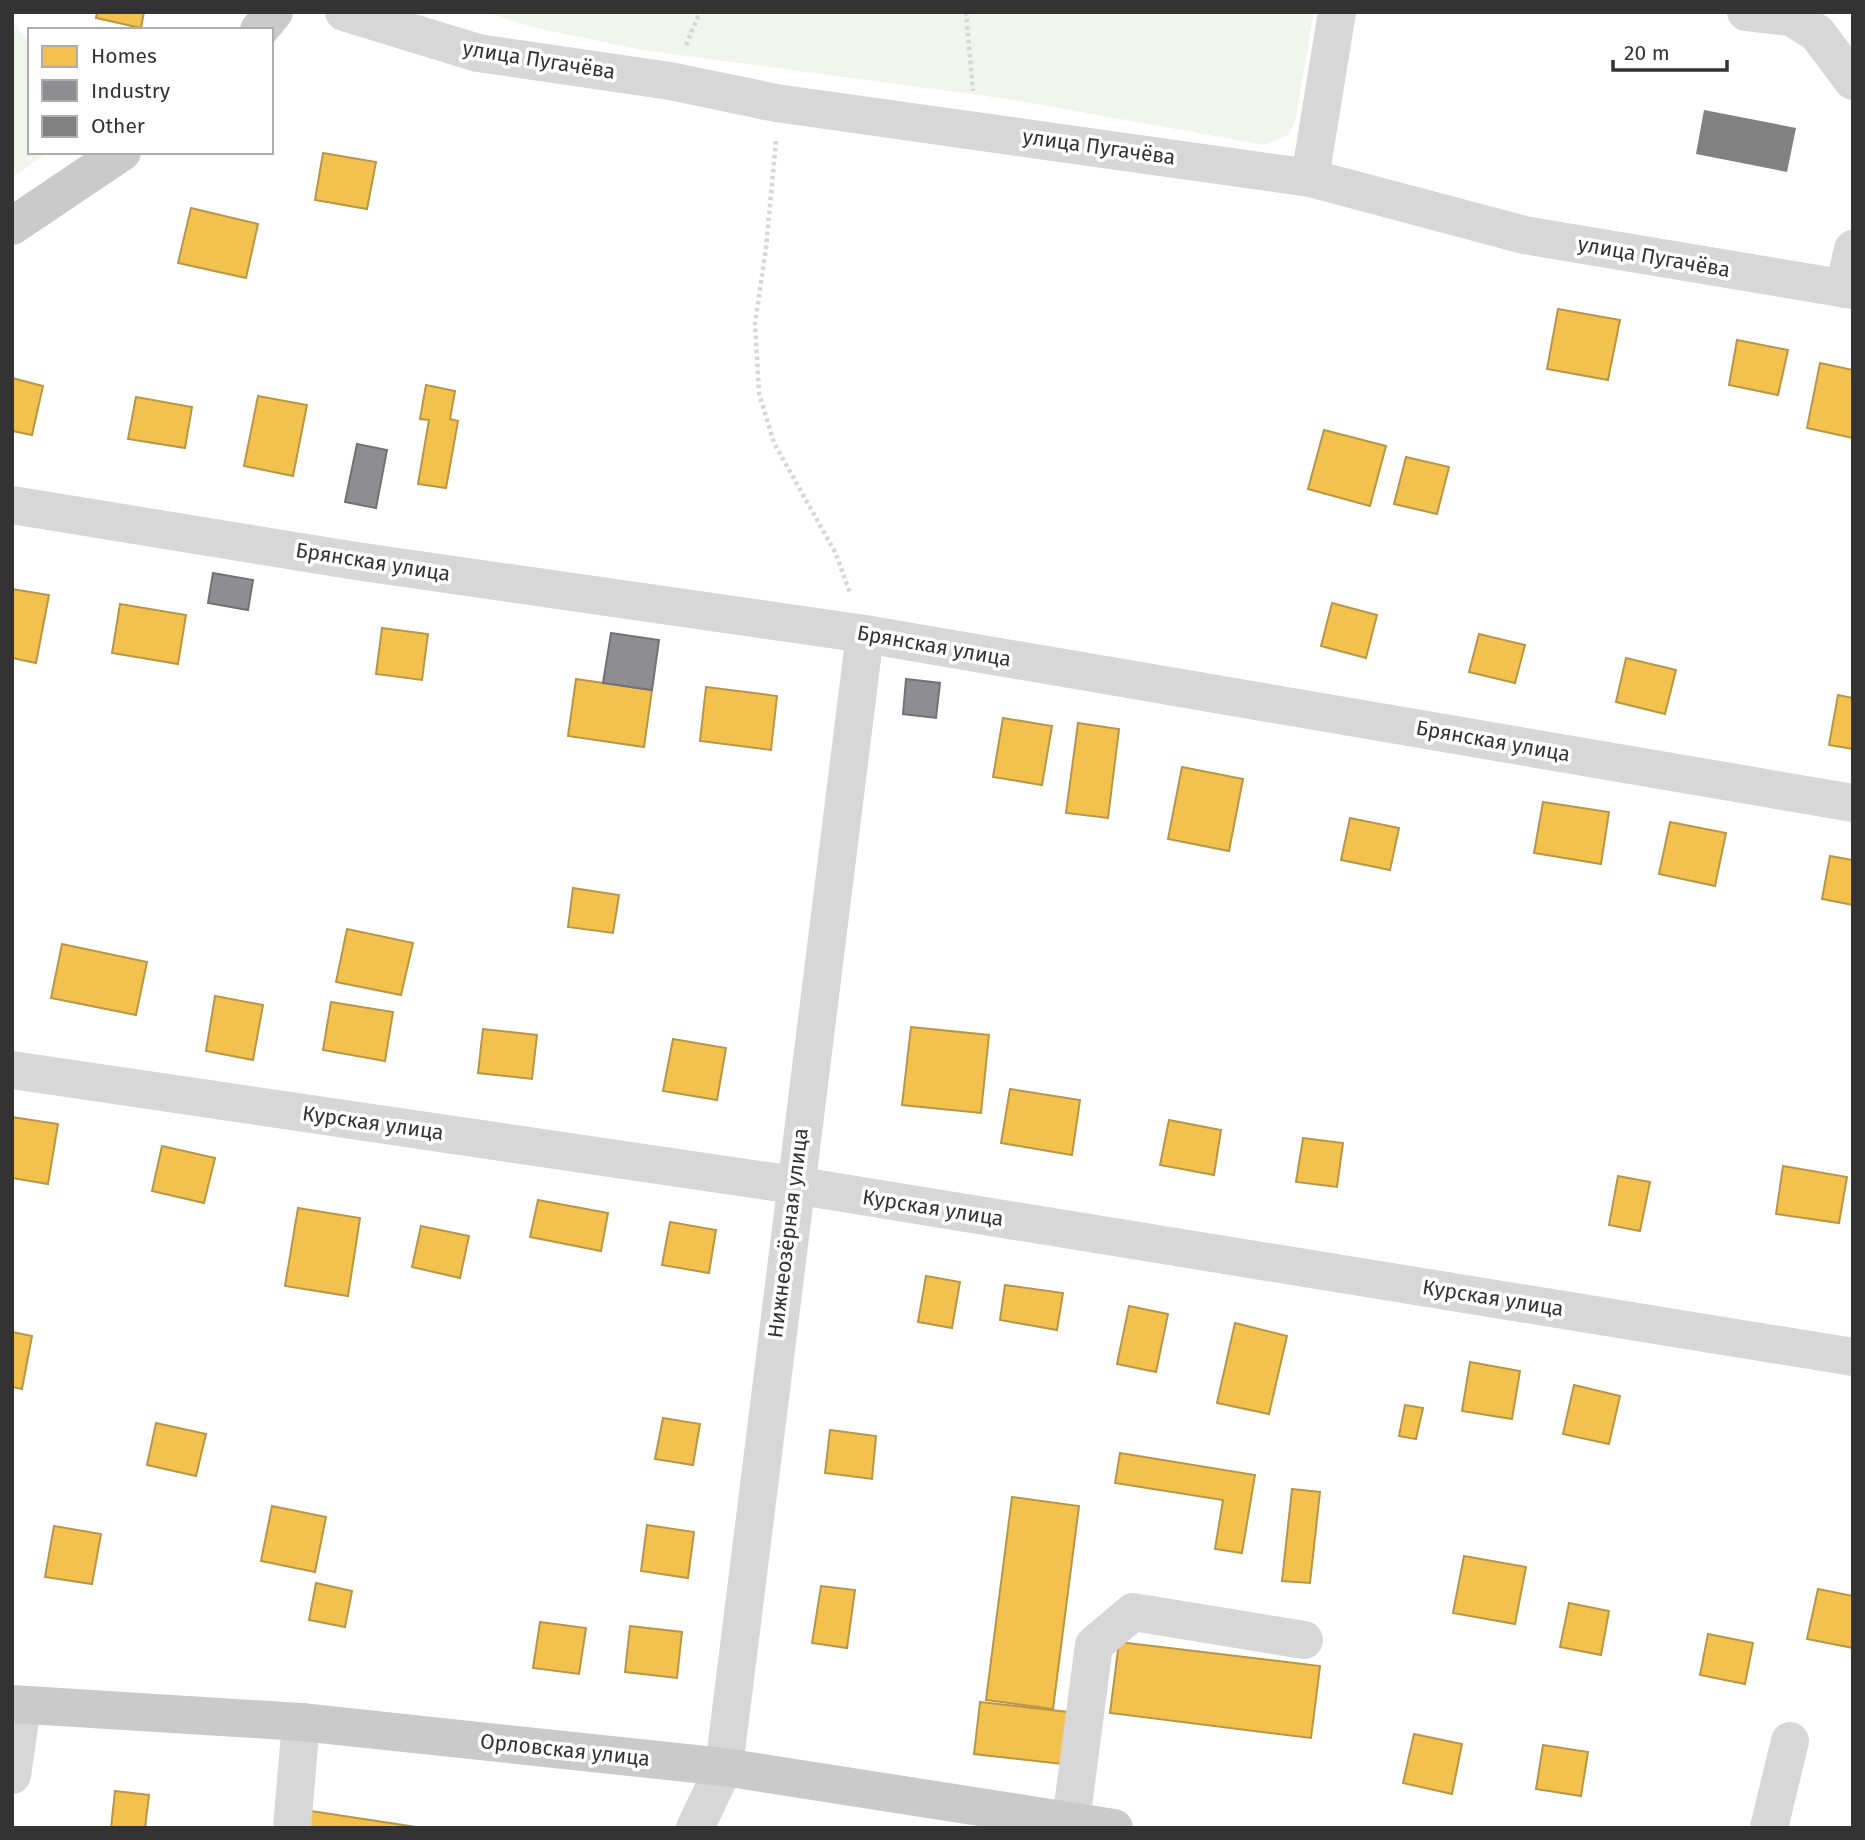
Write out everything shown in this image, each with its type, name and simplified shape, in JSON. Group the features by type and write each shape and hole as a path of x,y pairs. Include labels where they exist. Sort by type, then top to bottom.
{"main road":[{"path":"261,28 274,12"},
{"path":"12,226 119,154"},
{"name":"Орловская улица","path":"17,1705 301,1722 724,1768 1114,1828"}],"street":[{"name":"улица Пугачёва","path":"344,12 478,53 670,81 776,103 971,128 1310,178 1524,235 1848,289"},
{"path":"1310,178 1337,12"},
{"path":"1746,12 1791,17 1817,33 1853,81"},
{"path":"1848,289 1853,249"},
{"name":"Брянская улица","path":"12,505 370,563 865,634 1853,803"},
{"name":"Нижнеозёрная улица","path":"695,1828 724,1768 794,1185 865,634"},
{"name":"Курская улица","path":"12,1070 794,1185 1853,1357"},
{"path":"1071,1821 1094,1645 1120,1621 1133,1612 1304,1640"},
{"path":"12,1775 17,1705"},
{"path":"292,1828 301,1722"},
{"path":"1769,1828 1790,1741"}],"path":[{"path":"966,12 973,89 971,128"},
{"path":"776,103 775,171 754,323 759,393 774,443 835,552 865,634"}],"shaded area":[{"path":"486,12 1314,12 1295,122 1288,135 1265,145 1015,100 642,50 533,27"},
{"path":"12,21 23,36 28,37 28,154 46,154 12,177"}],"building: Homes":[{"path":"97,12 144,12 141,28 96,18"},
{"path":"323,153 376,162 367,209 315,200"},
{"path":"191,208 258,224 246,278 178,263"},
{"path":"1558,309 1620,320 1608,380 1547,369"},
{"path":"1737,340 1788,350 1778,395 1729,385"},
{"path":"1820,363 1853,370 1853,438 1807,428"},
{"path":"12,378 43,386 32,435 12,431"},
{"path":"426,385 455,391 450,419 458,421 446,488 418,484 429,420 420,419"},
{"path":"258,396 307,405 293,476 244,466"},
{"path":"136,397 192,407 185,448 128,439"},
{"path":"1324,430 1386,446 1370,506 1308,489"},
{"path":"1406,457 1449,467 1437,514 1394,504"},
{"path":"12,589 49,595 36,663 12,658"},
{"path":"1332,603 1377,615 1366,658 1321,646"},
{"path":"120,604 186,615 178,664 112,653"},
{"path":"382,628 428,634 422,680 376,674"},
{"path":"1479,634 1525,645 1515,683 1469,672"},
{"path":"1626,658 1676,670 1665,714 1616,702"},
{"path":"576,679 652,690 644,747 568,736"},
{"path":"706,687 777,696 771,750 700,741"},
{"path":"1838,695 1853,698 1853,749 1829,745"},
{"path":"1003,718 1052,726 1042,785 993,777"},
{"path":"1078,723 1119,729 1108,818 1066,813"},
{"path":"1182,767 1243,779 1229,851 1168,839"},
{"path":"1543,802 1609,812 1601,864 1534,853"},
{"path":"1350,818 1399,828 1390,870 1341,860"},
{"path":"1670,822 1726,833 1715,886 1659,874"},
{"path":"1830,856 1853,860 1853,905 1822,899"},
{"path":"573,888 619,895 613,933 568,927"},
{"path":"347,929 413,943 401,995 336,982"},
{"path":"62,944 147,962 136,1015 51,998"},
{"path":"215,996 263,1005 253,1060 206,1051"},
{"path":"331,1002 393,1012 385,1061 323,1050"},
{"path":"911,1027 989,1035 981,1113 902,1105"},
{"path":"483,1029 537,1035 532,1079 478,1073"},
{"path":"673,1039 726,1048 717,1100 663,1091"},
{"path":"1010,1089 1080,1100 1072,1155 1001,1143"},
{"path":"12,1117 58,1124 48,1184 12,1178"},
{"path":"1169,1120 1221,1130 1214,1175 1160,1165"},
{"path":"1303,1138 1343,1143 1337,1187 1296,1182"},
{"path":"162,1146 215,1158 204,1203 152,1191"},
{"path":"1783,1166 1847,1177 1839,1223 1776,1214"},
{"path":"1618,1176 1650,1182 1640,1231 1609,1225"},
{"path":"538,1200 608,1213 601,1251 530,1237"},
{"path":"298,1208 360,1218 348,1296 285,1286"},
{"path":"670,1222 716,1230 709,1273 662,1265"},
{"path":"421,1226 469,1236 460,1278 412,1267"},
{"path":"926,1276 960,1282 952,1328 918,1322"},
{"path":"1005,1285 1063,1293 1057,1330 1000,1320"},
{"path":"1129,1306 1168,1314 1156,1372 1117,1364"},
{"path":"1235,1323 1287,1336 1269,1414 1217,1403"},
{"path":"12,1332 32,1336 22,1389 12,1387"},
{"path":"1470,1362 1520,1371 1512,1419 1462,1411"},
{"path":"1574,1385 1620,1396 1609,1444 1563,1434"},
{"path":"1405,1405 1423,1408 1416,1439 1399,1436"},
{"path":"663,1418 700,1424 693,1465 655,1459"},
{"path":"156,1423 206,1434 196,1476 147,1465"},
{"path":"830,1430 876,1436 872,1479 825,1473"},
{"path":"1120,1453 1255,1475 1242,1553 1215,1549 1223,1500 1115,1483"},
{"path":"1292,1489 1320,1492 1310,1583 1282,1581"},
{"path":"1012,1497 1079,1506 1053,1709 986,1700"},
{"path":"272,1506 326,1517 315,1572 261,1561"},
{"path":"647,1525 694,1532 688,1578 641,1571"},
{"path":"54,1526 101,1534 92,1584 45,1577"},
{"path":"1464,1556 1526,1567 1515,1624 1453,1613"},
{"path":"316,1583 352,1591 345,1627 309,1620"},
{"path":"821,1586 855,1590 847,1648 812,1643"},
{"path":"1818,1589 1853,1596 1853,1648 1807,1639"},
{"path":"1569,1603 1609,1611 1601,1655 1560,1647"},
{"path":"540,1622 586,1628 579,1674 533,1668"},
{"path":"630,1626 682,1632 677,1678 625,1672"},
{"path":"1708,1634 1753,1643 1745,1684 1700,1675"},
{"path":"1119,1642 1320,1666 1311,1738 1110,1713"},
{"path":"980,1702 1068,1712 1062,1764 974,1754"},
{"path":"1414,1734 1462,1744 1452,1794 1403,1783"},
{"path":"1543,1745 1588,1752 1581,1796 1536,1789"},
{"path":"115,1791 149,1795 145,1828 111,1828"},
{"path":"311,1811 423,1828 309,1828"}],"building: Industry":[{"path":"357,444 387,450 376,508 345,502"},
{"path":"213,573 253,580 248,610 208,603"},
{"path":"611,633 659,640 652,690 603,683"},
{"path":"906,679 940,683 936,718 903,714"}],"building: Other":[{"path":"1704,110 1796,128 1787,172 1696,154"}]}
